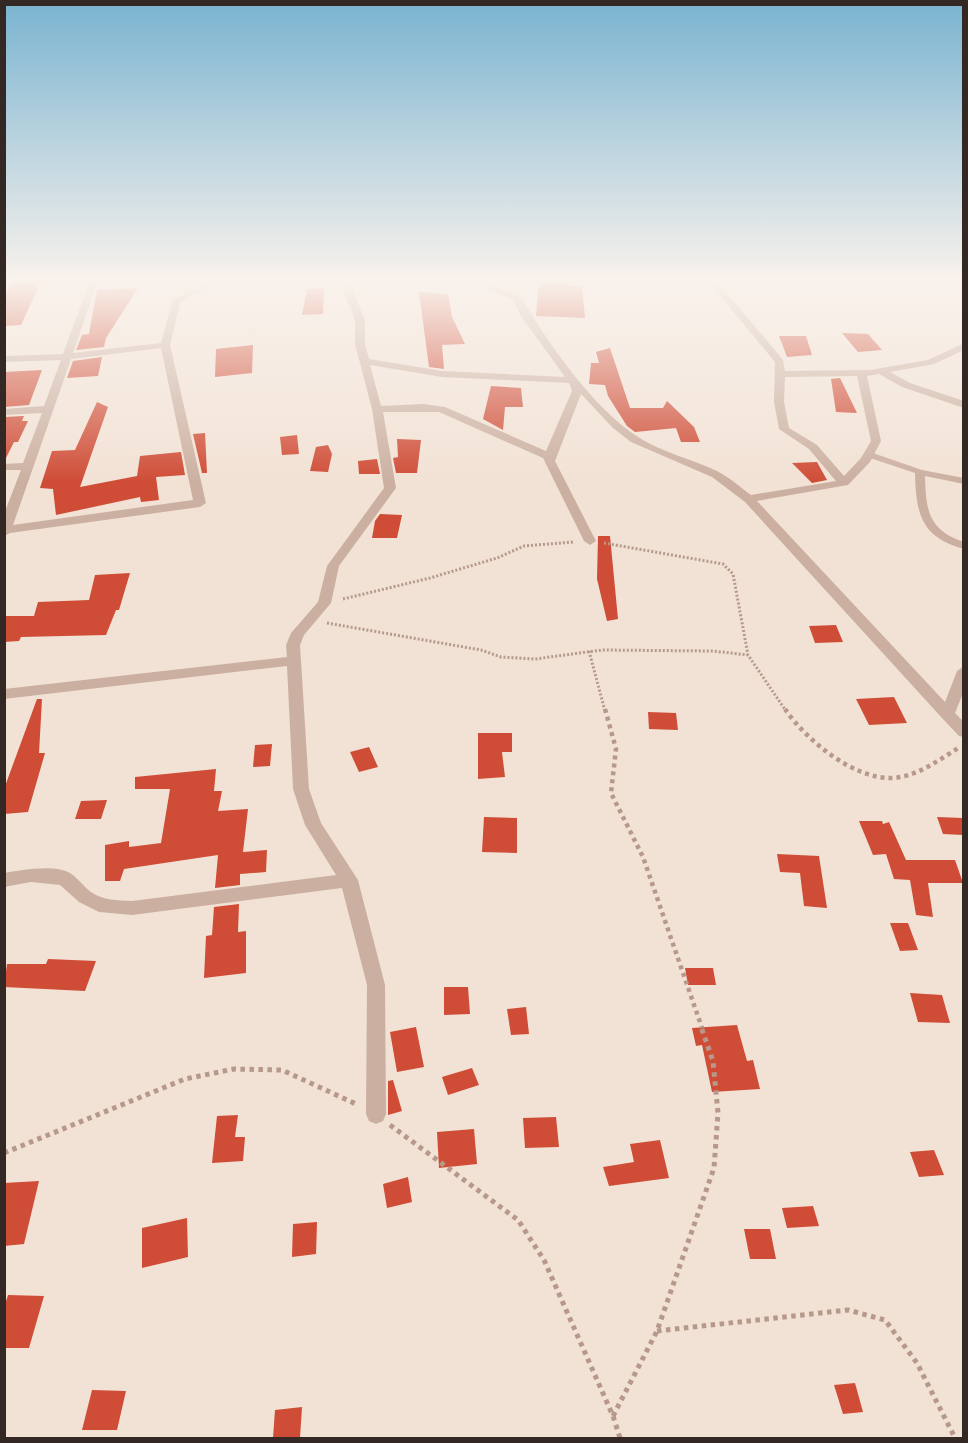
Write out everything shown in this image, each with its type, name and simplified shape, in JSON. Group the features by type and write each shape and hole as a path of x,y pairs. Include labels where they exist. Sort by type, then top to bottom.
{"street":[{"path":"70,348 5,531 200,503 166,348"},
{"path":"4,359 67,357 138,348"},
{"path":"361,348 377,410 390,488 333,566 324,603 312,620 298,633 293,645 301,789 313,825 349,880 376,985 376,1114"},
{"path":"550,348 573,380 617,426 635,440 716,475 749,499 963,732"},
{"path":"769,348 780,362 779,402 784,429 813,447 844,483"},
{"path":"778,374 880,371 931,362 958,348"},
{"path":"364,361 411,372 440,375 573,380"},
{"path":"880,371 906,385 963,405"},
{"path":"749,499 844,483 870,455 876,441 861,373"},
{"path":"573,380 577,392 549,456 551,469 590,541"},
{"path":"377,410 423,407 441,410 549,456"},
{"path":"4,412 48,410"},
{"path":"4,467 28,466"},
{"path":"4,694 294,660"},
{"path":"947,714 963,671"},
{"path":"4,880 31,875 64,878 85,897 105,907 132,908 349,880"}],"lane":[{"path":"870,455 920,472 963,481"},
{"path":"920,472 921,512 933,530 951,542 963,546"}],"path":[{"path":"324,603 430,579 497,558 524,546 590,541 655,550 723,564 733,574 748,655 797,726 823,748 853,769 892,778 920,771 963,745"},
{"path":"312,620 482,650 501,657 563,657 589,651 713,651 748,655"},
{"path":"589,651 615,749 616,760 611,793 643,857 713,1061 718,1113 714,1168 657,1331 613,1416"},
{"path":"4,1153 185,1078 234,1068 282,1070 376,1114 518,1220 544,1260 613,1416 620,1438"},
{"path":"657,1331 848,1310 885,1320 917,1364 954,1438"}],"building":[{"path":"253,348 252,373 215,377 216,349"},
{"path":"427,348 442,348 444,369 429,367"},
{"path":"610,348 630,408 663,408 667,401 694,427 700,442 681,442 676,428 635,432 627,426 608,396 605,385 589,384 591,363 599,363 596,352"},
{"path":"784,348 810,348 812,355 787,357"},
{"path":"855,348 882,350 858,352"},
{"path":"102,357 98,376 67,378 73,361"},
{"path":"42,370 29,405 4,407 4,372"},
{"path":"840,378 857,413 836,412 831,379"},
{"path":"491,386 521,388 523,407 505,407 503,430 483,419"},
{"path":"97,402 108,407 80,487 137,476 140,456 181,452 185,475 156,477 159,500 141,502 140,497 56,515 53,489 40,488 52,451 75,450"},
{"path":"24,416 22,421 28,421 18,442 14,442 4,462 4,417"},
{"path":"205,433 207,473 202,473 193,434"},
{"path":"297,435 299,454 282,455 280,437"},
{"path":"397,439 421,440 417,473 396,473 393,458 398,457"},
{"path":"328,445 332,454 328,472 310,471 316,447"},
{"path":"377,459 380,474 359,474 358,461"},
{"path":"817,462 827,480 812,483 792,463"},
{"path":"380,514 402,515 397,538 372,538 375,521"},
{"path":"598,536 610,536 618,619 607,621 597,579"},
{"path":"130,573 119,610 116,610 106,635 21,637 19,641 4,642 4,616 34,616 38,602 89,600 95,575"},
{"path":"836,625 843,642 815,643 809,626"},
{"path":"894,697 907,723 869,725 856,699"},
{"path":"37,699 42,699 39,753 45,753 28,812 4,814 4,789"},
{"path":"648,712 676,713 678,730 649,729"},
{"path":"478,733 512,733 512,752 502,752 505,777 478,779"},
{"path":"272,744 270,766 253,767 255,745"},
{"path":"369,747 378,767 359,772 350,752"},
{"path":"216,769 214,791 222,791 218,811 248,809 243,852 267,850 266,872 240,874 240,885 215,888 218,855 124,869 120,881 105,881 105,845 129,841 129,847 161,843 170,789 135,789 135,777"},
{"path":"107,800 101,819 75,819 81,801"},
{"path":"484,817 517,818 517,853 482,852"},
{"path":"937,817 963,818 963,835 943,834"},
{"path":"859,821 882,821 883,824 889,822 906,860 955,860 963,883 928,883 933,917 916,915 910,880 894,879 886,854 873,855"},
{"path":"777,854 819,856 827,908 804,906 800,873 780,872"},
{"path":"239,904 238,932 246,931 246,973 204,978 206,936 212,935 214,907"},
{"path":"890,923 908,923 918,950 900,951"},
{"path":"48,959 96,961 85,991 4,987 7,964 46,964"},
{"path":"685,968 713,968 716,985 688,985"},
{"path":"444,987 468,987 470,1014 444,1015"},
{"path":"910,993 942,995 950,1023 918,1022"},
{"path":"526,1007 529,1034 511,1035 507,1009"},
{"path":"737,1025 747,1061 753,1060 760,1089 712,1092 702,1045 696,1046 692,1028"},
{"path":"416,1027 424,1067 397,1072 390,1032"},
{"path":"472,1068 479,1085 448,1095 442,1077"},
{"path":"393,1080 402,1111 388,1115 388,1081"},
{"path":"238,1115 235,1137 245,1137 243,1161 212,1163 217,1116"},
{"path":"556,1117 559,1147 525,1148 523,1118"},
{"path":"474,1129 477,1164 439,1168 437,1132"},
{"path":"660,1140 669,1178 609,1186 603,1167 634,1162 630,1144"},
{"path":"934,1150 944,1175 919,1177 910,1152"},
{"path":"408,1177 412,1202 387,1208 383,1184"},
{"path":"39,1181 24,1244 4,1246 4,1183"},
{"path":"813,1206 819,1226 787,1228 782,1208"},
{"path":"187,1218 188,1257 142,1268 142,1228"},
{"path":"317,1222 316,1254 292,1257 293,1224"},
{"path":"744,1229 770,1229 776,1259 750,1259"},
{"path":"8,1295 44,1296 29,1348 4,1348 4,1308"},
{"path":"855,1383 863,1412 843,1414 834,1385"},
{"path":"92,1390 126,1391 117,1430 82,1430"},
{"path":"302,1407 300,1438 273,1438 275,1410"}]}
